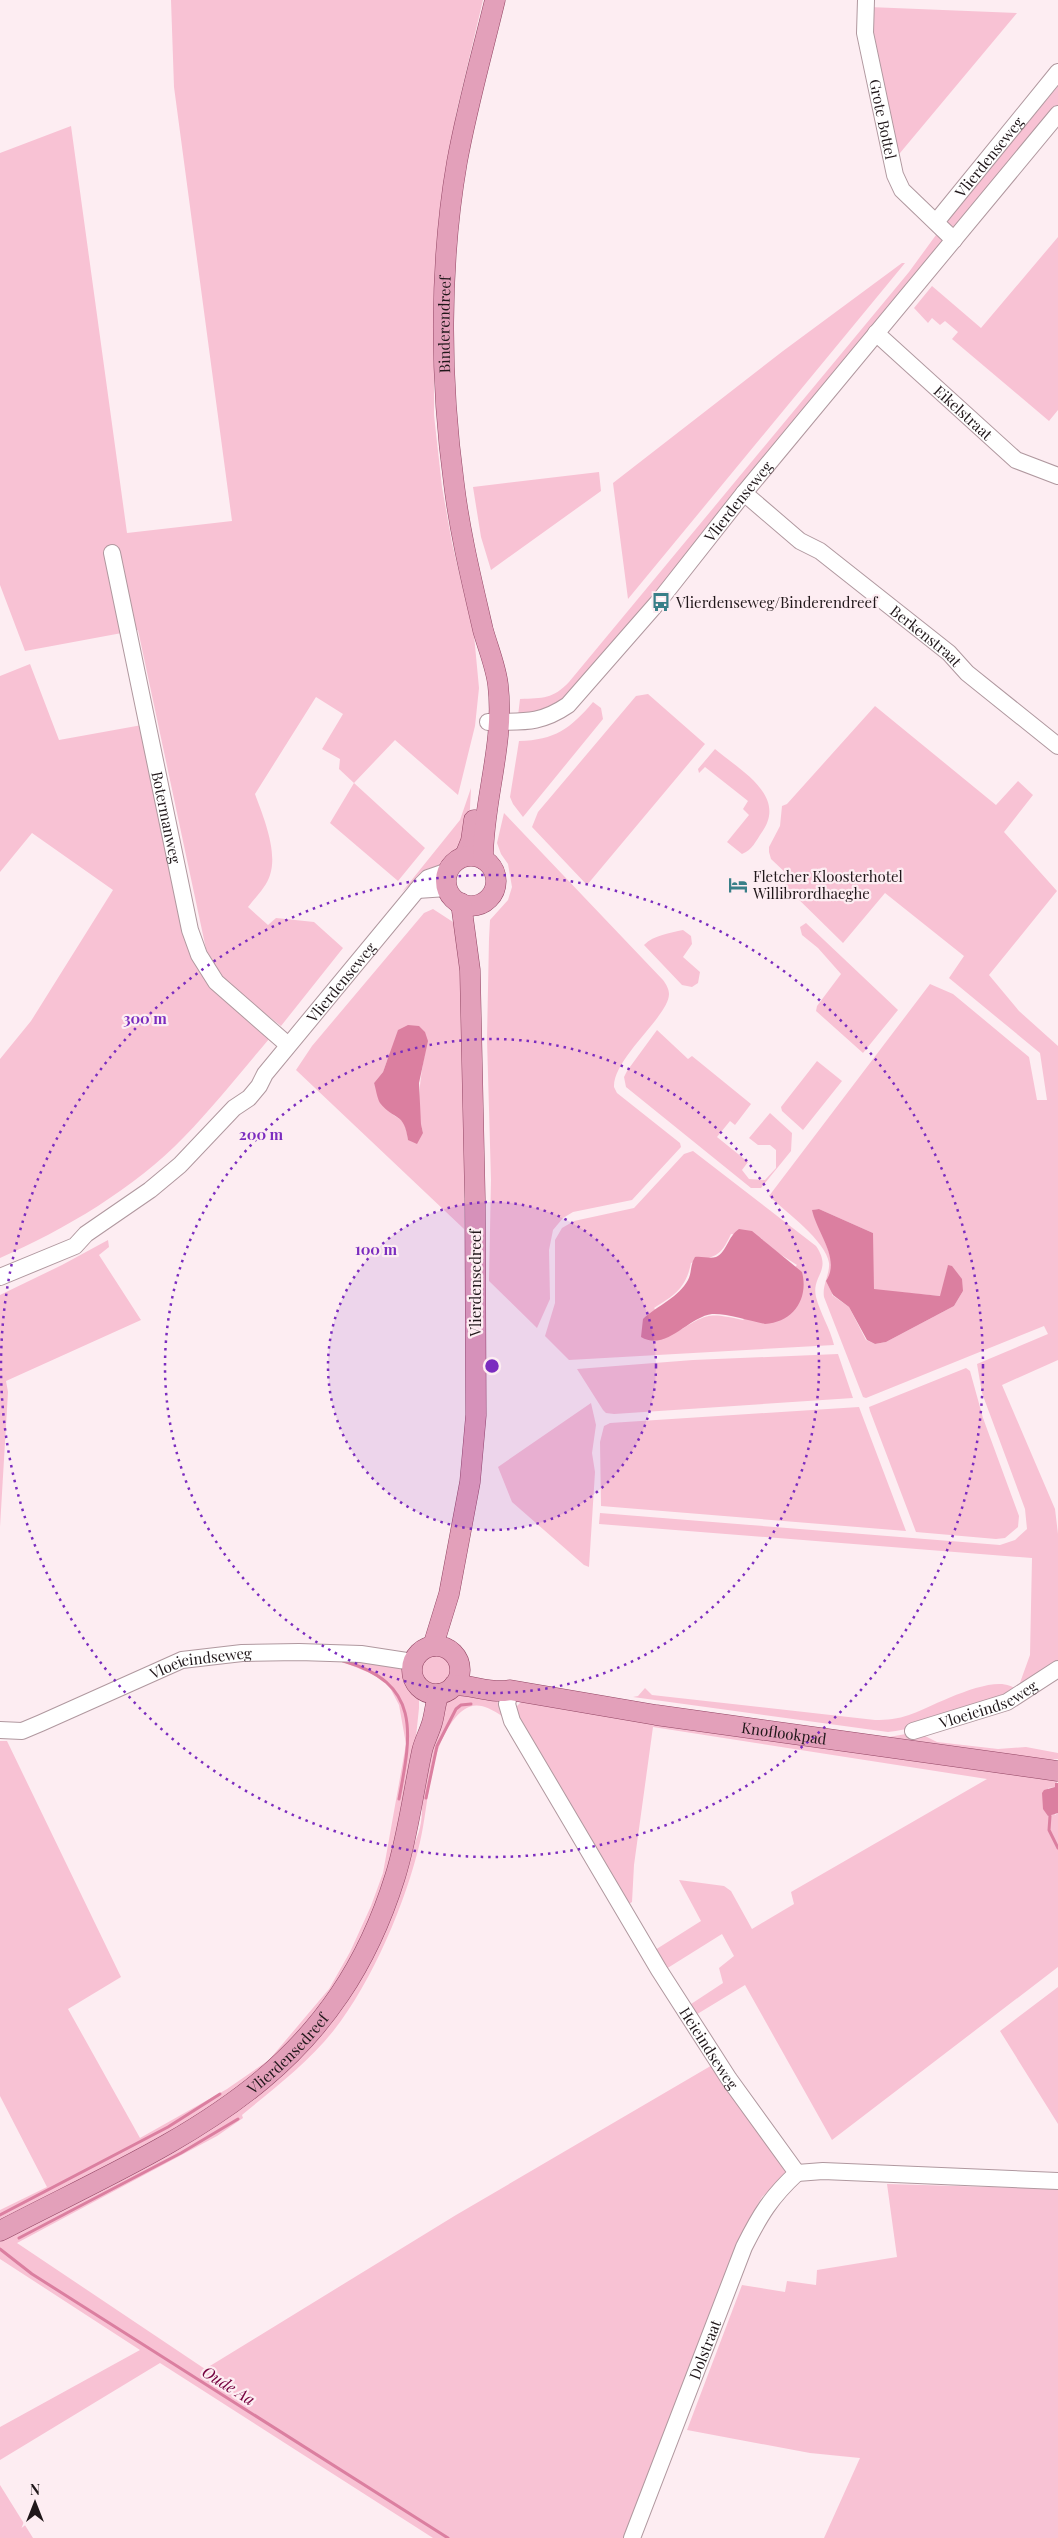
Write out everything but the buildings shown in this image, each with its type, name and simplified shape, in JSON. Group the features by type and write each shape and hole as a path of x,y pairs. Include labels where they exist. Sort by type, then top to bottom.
{"main road":[{"name":"Binderendreef","path":"494,722 498,683 467,562 454,485 444,354 448,235 457,162 495,0"},
{"path":"474,858 483,843 496,760 494,722"},
{"path":"474,858 492,867 496,878 494,889 488,899 469,904 451,895 448,880 455,862 474,858"},
{"name":"Vlierdensedreef","path":"440,1648 452,1612 449,1594 470,1482 476,1415 475,1198 469,904"},
{"path":"440,1648 458,1661 444,1684 413,1678 413,1662 421,1652 440,1648"},
{"name":"Vlierdensedreef","path":"1,2231 172,2143 275,2071 314,2031 336,2003 361,1960 383,1912 403,1850 422,1748 444,1684"},
{"name":"Knoflookpad","path":"444,1684 466,1685 500,1692 510,1690 656,1716 1058,1771"}],"street":[{"name":"Grote Bottel","path":"866,0 865,33 895,175 902,190 936,222"},
{"name":"Vlierdenseweg","path":"936,222 1058,72"},
{"name":"Vlierdenseweg","path":"494,722 538,721 568,705 659,600 744,493 1058,114"},
{"path":"936,222 954,240"},
{"name":"Eikelstraat","path":"876,333 1016,460 1058,476"},
{"name":"Berkenstraat","path":"744,493 800,541 820,551 949,653 967,673 1058,746"},
{"name":"Botermanweg","path":"112,553 190,930 199,955 216,982 288,1045"},
{"name":"Vlierdenseweg","path":"0,1277 75,1246 86,1234 150,1190 180,1165 234,1108 241,1095 252,1082 264,1074 417,890 448,880"},
{"name":"Vloeieindseweg","path":"0,1730 22,1731 41,1724 182,1660 242,1653 299,1652 361,1654 413,1662"},
{"name":"Vloeieindseweg","path":"913,1731 1007,1702 1058,1669"},
{"name":"Heieindseweg","path":"510,1690 507,1704 512,1721 659,1970 729,2079 797,2173"},
{"path":"797,2173 823,2172 1058,2181"},
{"name":"Dolstraat","path":"632,2538 744,2247 774,2195 797,2173"}],"shaded area":[{"path":"171,0 483,0 456,114 434,326 434,415 442,487 452,543 474,635 479,688 475,726 458,795 395,740 354,783 339,769 340,759 322,749 343,714 316,697 255,794 271,845 272,866 266,883 248,907 268,925 276,918 314,922 343,948 281,1026 220,978 206,949 138,630 25,651 0,585 0,153 71,126 127,533 232,521 174,87"},
{"path":"869,7 1017,13 900,153 896,154"},
{"path":"1058,86 1058,106 955,227 949,225 947,220"},
{"path":"936,235 942,237 942,247 603,661 552,709 518,716 520,699 553,695 569,682 909,272"},
{"path":"1058,237 1058,410 1049,421 952,339 958,332 945,321 940,325 932,318 928,323 914,308 932,286 981,328"},
{"path":"902,263 905,263 628,599 613,483 783,351"},
{"path":"599,472 601,491 491,570 481,537 473,487"},
{"path":"30,664 59,740 142,725 200,971 218,995 269,1039 217,1101 165,1156 98,1206 49,1234 0,1258 0,1059 31,1021 113,890 32,833 0,872 0,676"},
{"path":"648,694 705,744 587,885 532,827 538,812 636,696"},
{"path":"593,702 601,708 603,719 523,817 510,797 519,741 543,738 561,731 577,719"},
{"path":"875,706 996,805 1018,781 1033,795 1004,832 1057,891 989,975 1019,1011 1058,1046 1058,1360 1002,1385 1055,1509 1058,1534 1058,1665 1016,1692 986,1705 937,1722 888,1732 633,1697 638,1696 645,1688 652,1695 879,1720 905,1716 981,1687 996,1684 1008,1685 1017,1691 1030,1655 1032,1558 599,1524 600,1513 1000,1545 1015,1540 1027,1529 1025,1509 982,1393 977,1364 1048,1334 1044,1326 866,1398 863,1397 824,1297 829,1267 826,1254 813,1236 769,1196 930,984 953,994 1029,1057 1037,1100 1047,1100 1040,1053 949,978 964,956 885,893 843,943 785,886 789,876 771,859 769,847 780,826 782,806 787,804","holes":["819,1209 873,1233 873,1290 941,1296 948,1266 963,1291 954,1306 886,1342 875,1344 866,1340 849,1307 832,1295 832,1260 813,1210"]},
{"path":"715,749 757,784 765,795 769,806 768,819 762,832 751,848 742,854 727,842 749,815 743,809 748,801 705,767 699,773 698,769"},
{"path":"354,783 425,848 398,881 330,823"},
{"path":"471,788 469,826 458,854 450,858 443,868 414,881 402,892 460,820"},
{"path":"504,813 666,985 669,994 667,1003 622,1063 616,1076 614,1087 617,1093 680,1143 681,1147 632,1200 573,1212 563,1218 553,1230 549,1250 550,1299 537,1328 489,1281 491,1180 487,1039 489,939 490,920 508,900 512,887 508,864 501,854 497,843"},
{"path":"433,909 453,922 460,923 464,1064 464,1229 296,1070 312,1046 424,913","holes":["425,1053 419,1103 423,1133 408,1140 403,1123 385,1106 374,1083 383,1072 387,1061"]},
{"path":"806,923 898,1010 863,1053 816,1011 817,1006 841,974 818,948 802,935 800,927"},
{"path":"683,930 691,936 692,944 683,957 700,972 698,983 692,987 682,985 644,945 657,937"},
{"path":"408,1025 419,1026 425,1032 428,1041 419,1083 423,1133 417,1144 408,1140 401,1120 385,1109 380,1103 374,1083 383,1072 398,1030"},
{"path":"657,1030 688,1059 692,1056 751,1104 735,1125 730,1121 717,1137 748,1162 742,1170 749,1179 765,1180 776,1168 776,1150 770,1145 758,1145 749,1138 770,1113 792,1133 791,1151 761,1188 751,1188 626,1087 624,1077 627,1071"},
{"path":"817,1061 842,1081 803,1130 782,1111 781,1107"},
{"path":"693,1151 816,1246 821,1254 822,1267 816,1283 816,1297 834,1345 569,1360 545,1336 555,1303 555,1240 562,1228 574,1221 634,1208 684,1154","holes":["731,1234 761,1238 772,1249 797,1265 743,1320 708,1316 675,1333 654,1308 668,1299 683,1285 691,1263 716,1255 723,1248"]},
{"path":"819,1209 873,1233 874,1289 940,1296 948,1265 952,1266 962,1279 963,1291 954,1306 886,1342 875,1344 867,1340 849,1307 833,1295 826,1281 830,1273 831,1264 812,1210"},
{"path":"739,1229 752,1231 802,1272 804,1282 801,1300 791,1314 784,1319 765,1324 731,1316 712,1314 703,1316 668,1337 659,1340 641,1337 643,1319 684,1286 688,1280 695,1257 714,1258 720,1255 732,1236"},
{"path":"108,1240 109,1247 99,1255 141,1320 6,1381 8,1392 0,1527 0,1295"},
{"path":"838,1354 853,1398 614,1414 606,1413 603,1410 577,1369 693,1360"},
{"path":"966,1368 970,1371 983,1418 1019,1516 1018,1527 1005,1538 996,1539 916,1532 869,1407"},
{"path":"591,1403 596,1425 592,1453 595,1472 589,1567 584,1565 512,1502 498,1467"},
{"path":"859,1407 906,1531 601,1506 600,1442 604,1426 610,1423"},
{"path":"320,1654 396,1665 401,1669 419,1699 414,1756 379,1909 309,2028 218,2107 0,2222 0,2210 47,2187 0,2096 0,1741 7,1741 121,1977 68,2009 140,2138 227,2089 269,2060 329,1989 350,1952 371,1906 383,1873 406,1744 399,1705 388,1684 372,1674 341,1661 320,1661"},
{"path":"435,1654 447,1658 451,1670 447,1682 435,1686 423,1682 419,1670 423,1658"},
{"path":"458,1690 497,1700 503,1717 482,1706 470,1707 458,1715 444,1735 438,1749 430,1780 423,1827 414,1865 397,1915 362,1989 334,2030 302,2065 242,2115 243,2118 217,2136 17,2243 205,2369 456,2215 714,2064 788,2174 762,2197 758,2204 625,2538 433,2538 160,2363 0,2460 0,2427 140,2350 0,2259 0,2238 308,2047 415,1842 422,1819 420,1794 446,1697"},
{"path":"522,1701 1058,1777 1056,1787 1048,1788 1055,1815 1058,1813 1058,1967 832,2140 745,1985 694,2016 688,2006 723,1983 719,1968 734,1956 722,1934 666,1969 655,1950 701,1921 679,1880 724,1886 731,1891 752,1929 794,1904 791,1892 987,1779 653,1727 634,1865 632,1902 627,1905 512,1711"},
{"path":"917,1732 937,1742 998,1749 1026,1747 1058,1753 1058,1759 1049,1760 889,1737"},
{"path":"1055,1783 1058,1783 1058,1813 1048,1816 1043,1809 1042,1793 1044,1790 1055,1787"},
{"path":"1058,1987 1058,2124 1000,2031"},
{"path":"887,2184 1058,2189 1058,2538 824,2538 860,2458 810,2453 687,2430 742,2285 785,2292 787,2281 816,2285 817,2270 897,2257"},
{"path":"0,2485 33,2538 0,2538"}],"waterway":[{"path":"343,1661 368,1670 386,1682 398,1697 405,1713 408,1732 407,1752 399,1799"},
{"path":"426,1798 437,1746 456,1709 461,1705 471,1704"},
{"path":"1050,1816 1049,1830 1058,1848"},
{"path":"0,2215 168,2127 220,2094"},
{"path":"19,2238 181,2153 238,2119"},
{"name":"Oude Aa","path":"0,2249 32,2274 448,2538"}],"place":[{"name":"Vlierdenseweg/Binderendreef","path":"661,602"},
{"name":"Fletcher Kloosterhotel Willibrordhaeghe","path":"738,885"}]}
